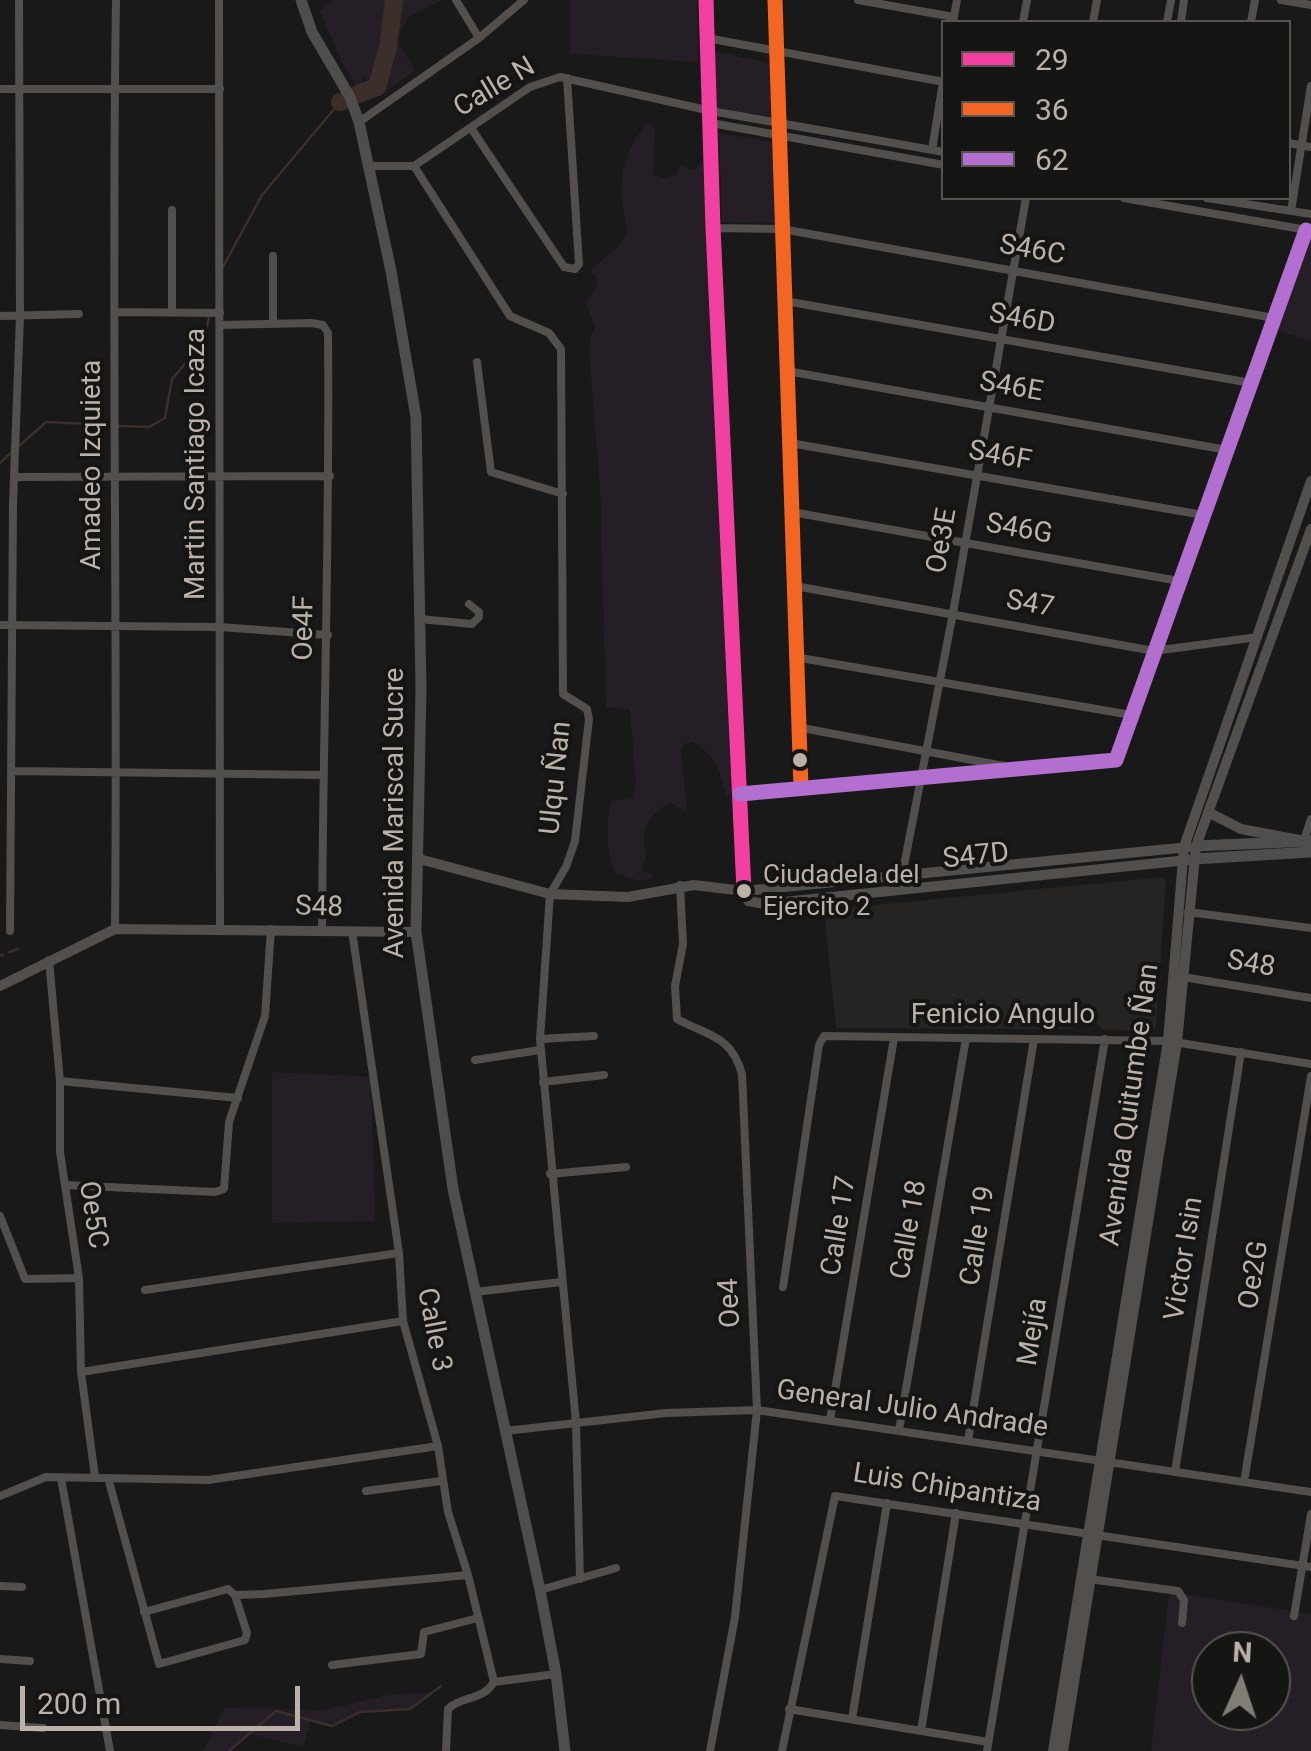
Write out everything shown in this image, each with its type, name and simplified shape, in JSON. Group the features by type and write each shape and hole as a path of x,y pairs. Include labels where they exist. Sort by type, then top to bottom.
{"main road":[{"name":"Avenida Mariscal Sucre","path":"302,0 312,32 350,96 358,122 391,271 416,418 420,619 416,932 453,1189 540,1590 565,1751"},
{"name":"S47D","path":"1189,853 1307,843"}],"street":[{"path":"10,931 20,316 19,0"},
{"name":"Amadeo Izquieta","path":"115,929 116,0"},
{"name":"Martin Santiago Icaza","path":"219,0 215,312 220,325 220,928"},
{"path":"456,0 479,38"},
{"path":"358,122 479,38 524,0"},
{"path":"419,859 550,894 628,898 680,885 744,891 706,0"},
{"path":"775,0 802,788"},
{"path":"858,0 954,20 957,0"},
{"path":"1282,0 1311,5"},
{"path":"707,38 941,81"},
{"name":"Calle N","path":"414,166 552,77 710,111 941,152"},
{"path":"470,128 564,266 575,269 579,264 567,78"},
{"path":"1291,211 1311,86"},
{"path":"0,89 220,89"},
{"path":"932,150 941,94"},
{"path":"711,124 941,164"},
{"path":"1291,143 1311,146"},
{"path":"368,166 414,166"},
{"name":"Ulqu Ñan","path":"414,166 510,316 549,332 561,350 563,694 586,709 589,720 575,841 550,894 540,1050 576,1423 580,1579"},
{"name":"Oe3E","path":"898,890 953,614 1026,200"},
{"path":"740,794 1116,760 1308,230 1150,200"},
{"path":"1220,200 1311,214"},
{"path":"172,210 172,312"},
{"name":"S46C","path":"713,228 782,229 1274,318"},
{"path":"220,325 273,323 273,256"},
{"name":"S46D","path":"785,301 1251,383"},
{"path":"115,312 215,312"},
{"path":"0,316 79,314"},
{"name":"Oe4F","path":"273,323 326,327 330,476 322,930"},
{"path":"476,362 491,472 564,494"},
{"name":"S46E","path":"787,371 1227,450"},
{"name":"S46F","path":"790,443 1203,515"},
{"path":"15,476 330,476"},
{"name":"Avenida Quitumbe Ñan","path":"1173,1042 1189,853 1311,481"},
{"name":"S46G","path":"792,512 1180,581"},
{"name":"Avenida Quitumbe Ñan","path":"1063,1751 1085,1579 1183,977 1189,853 1208,812 1311,529"},
{"name":"S47","path":"795,586 1154,650 1258,638"},
{"path":"420,619 472,624 479,612 468,604"},
{"path":"0,625 220,627 328,634"},
{"path":"795,657 1131,715"},
{"path":"798,727 1016,768"},
{"path":"0,738 13,742"},
{"path":"13,772 322,775"},
{"path":"0,812 12,814"},
{"path":"1208,812 1241,829 1307,843 1311,819"},
{"name":"S47D","path":"1189,853 764,904 748,901 744,891 902,874 1189,853"},
{"name":"Oe4","path":"680,885 683,944 675,986 678,1019 718,1038 733,1052 742,1074 757,1410 735,1617 710,1751"},
{"path":"1188,912 1311,928"},
{"path":"0,986 115,929"},
{"name":"S48","path":"115,929 416,932"},
{"path":"64,1185 221,1191 226,1183 226,1142 265,1016 271,929"},
{"name":"Calle 3","path":"352,931 399,1253 403,1321 438,1446 442,1481 494,1682"},
{"name":"Oe5C","path":"49,960 60,1081 60,1152 79,1278 81,1372 95,1477"},
{"name":"S48","path":"1183,977 1311,998"},
{"path":"540,1039 594,1036"},
{"name":"Fenicio Angulo","path":"782,1287 819,1045 824,1036 1105,1038 1173,1042 1311,1064"},
{"name":"Calle 17","path":"830,1420 894,1038"},
{"name":"Calle 18","path":"899,1430 966,1038"},
{"name":"Mejía","path":"988,1747 1105,1038"},
{"name":"Calle 19","path":"968,1440 1034,1039"},
{"path":"475,1060 540,1050"},
{"name":"Victor Isin","path":"1175,1472 1241,1052"},
{"path":"543,1082 604,1075"},
{"name":"Oe2G","path":"1244,1482 1311,1076"},
{"path":"60,1081 238,1098"},
{"path":"550,1174 626,1167"},
{"path":"0,1216 25,1279 79,1278"},
{"path":"145,1290 399,1253"},
{"path":"475,1292 561,1282"},
{"path":"81,1372 403,1321"},
{"name":"General Julio Andrade","path":"505,1431 666,1414 757,1410 1311,1492"},
{"path":"0,1496 42,1478 208,1480 438,1446"},
{"path":"61,1478 110,1751"},
{"path":"108,1478 144,1612 158,1664 247,1637 232,1590 223,1589 144,1612"},
{"path":"366,1490 442,1481"},
{"name":"Luis Chipantiza","path":"782,1751 835,1496 1307,1566"},
{"path":"852,1719 887,1504"},
{"path":"921,1731 956,1514"},
{"path":"1294,1616 1307,1566 1311,1514"},
{"path":"540,1590 616,1568"},
{"path":"236,1595 468,1575"},
{"path":"1085,1579 1178,1591 1184,1600 1182,1623"},
{"name":"Avenida Quitumbe Ñan","path":"1053,1751 1085,1579"},
{"path":"0,1586 22,1587"},
{"path":"332,1665 420,1654 424,1632 478,1618"},
{"path":"0,1660 30,1661"},
{"path":"446,1751 447,1714 452,1705 482,1696 494,1682 556,1674"},
{"path":"789,1709 921,1731 988,1747"},
{"path":"0,1725 43,1728"}],"shaded area":[{"path":"332,0 442,0 407,18 397,40 415,70 381,95 364,77 358,89 341,60 320,11"},
{"path":"570,0 697,0 698,62 570,54"},
{"path":"707,49 776,65 778,124 711,111"},
{"path":"646,123 655,126 653,175 676,175 680,166 695,169 705,160 731,795 727,796 708,753 692,742 684,744 681,751 687,811 671,803 652,817 645,831 647,854 642,866 644,872 653,874 652,878 639,881 616,874 608,848 612,801 632,798 636,784 630,709 606,707 600,486 589,353 595,327 586,302 597,285 590,270 616,249 628,232 622,175 630,150"},
{"path":"719,133 772,142 775,223 722,222"},
{"path":"1311,238 1311,341 1275,330"},
{"path":"1164,877 1153,1031 1102,1030 1097,1024 1074,1025 1073,1029 836,1028 824,910"},
{"path":"272,1072 371,1077 375,1221 272,1223"},
{"path":"1169,1592 1311,1614 1311,1751 1151,1751"},
{"path":"434,1692 410,1709 360,1712 332,1726 311,1720 303,1747 249,1734 229,1751 203,1751 225,1707 321,1711 387,1695"}],"waterway":[{"path":"358,94 377,87 388,47 394,0"},
{"path":"223,267 262,195 340,102"},
{"path":"119,426 149,427 165,418 172,379 204,342 209,317"},
{"path":"19,446 46,422 112,425"},
{"path":"0,463 13,451"},
{"path":"9,952 18,949"},
{"path":"229,1751 276,1711 332,1726 360,1712 410,1709 441,1686"}],"transit line":[{"name":"29","path":"706,0 744,891"},
{"name":"36","path":"775,0 801,788"},
{"name":"62","path":"740,794 1116,760 1306,230"}],"place":[{"name":"Ciudadela del Ejercito 2","path":"744,891"}]}
